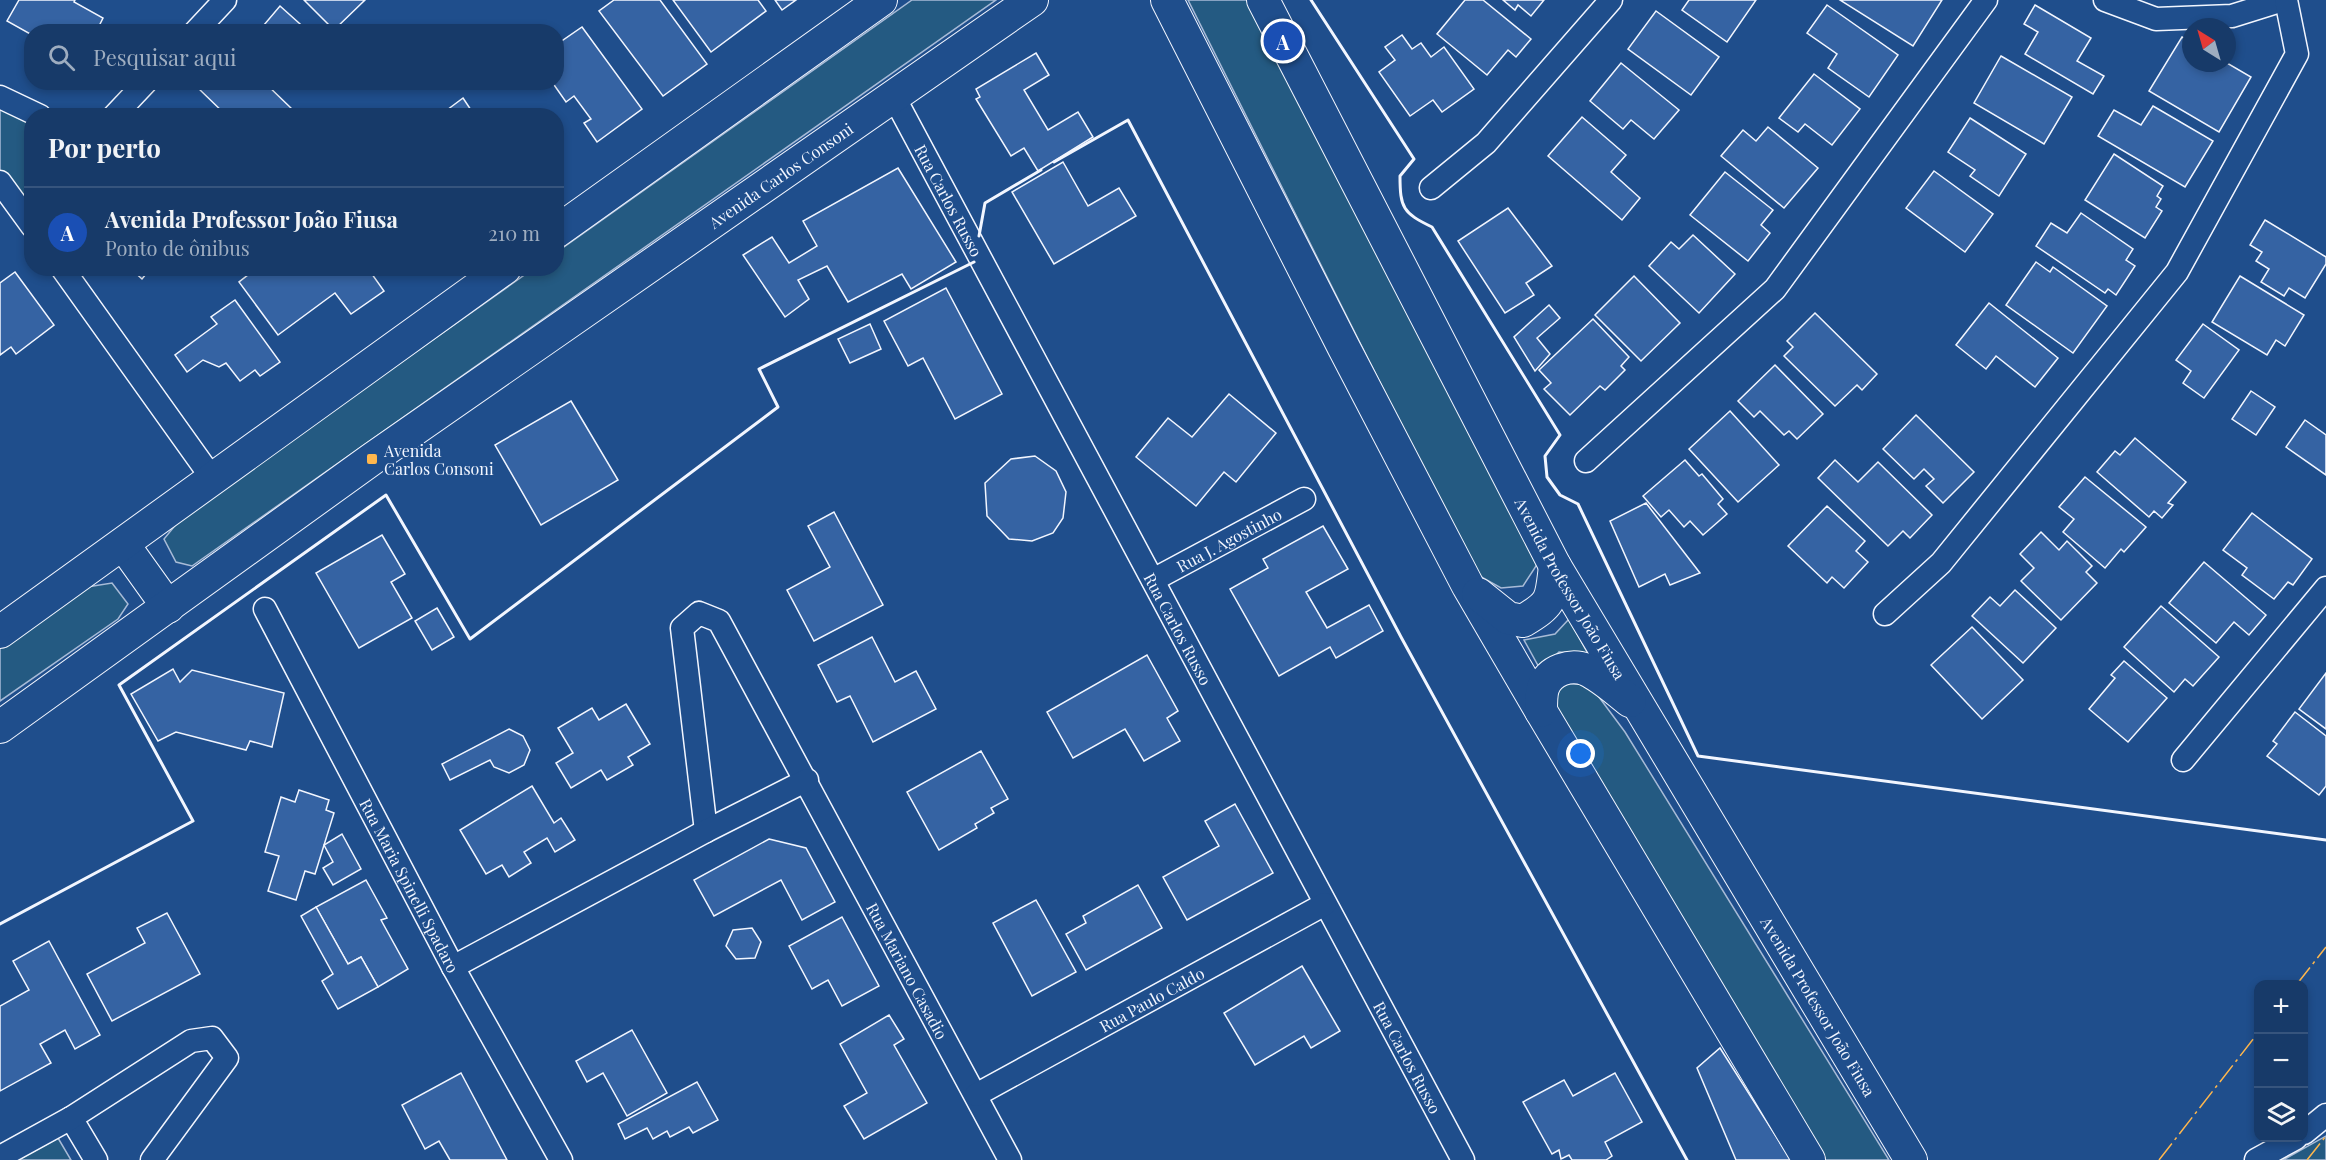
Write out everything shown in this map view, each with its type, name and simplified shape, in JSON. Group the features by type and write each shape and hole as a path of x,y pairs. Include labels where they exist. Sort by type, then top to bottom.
{"main road":[{"path":"564,226 881,0"},
{"name":"Avenida Carlos Consoni","path":"0,727 372,459 1032,0"},
{"path":"1167,0 1468,586 1809,1160"},
{"name":"Avenida Professor João Fiusa","path":"1263,0 1555,566 1911,1160"},
{"path":"0,632 494,276"},
{"path":"123,544 168,607"},
{"path":"1468,586 1508,618 1523,621 1539,611 1551,599 1555,566"},
{"path":"1541,711 1543,688 1550,677 1559,670 1573,667 1587,670 1641,708"}],"street":[{"path":"202,24 225,0"},
{"path":"1431,188 1486,143 1611,0"},
{"path":"1586,461 1775,289 1986,0"},
{"path":"1885,614 1941,563 2177,272 2297,54 2285,0 2232,16 2156,19 2105,0"},
{"path":"122,108 138,90"},
{"name":"Rua Carlos Russo","path":"894,96 1463,1160"},
{"path":"0,97 24,108"},
{"path":"0,182 24,209"},
{"path":"68,276 212,478"},
{"name":"Rua J. Agostinho","path":"1153,580 1304,499"},
{"path":"2183,760 2326,588"},
{"name":"Rua Maria Spinelli Spadaro","path":"265,609 453,967 561,1160"},
{"name":"Rua Mariano Casadio","path":"706,831 682,628 699,614 719,621 807,780 1010,1160"},
{"path":"453,967 706,831 807,780"},
{"name":"Rua Paulo Caldo","path":"976,1095 1325,904"},
{"path":"0,1157 71,1118 191,1041 212,1038 227,1058 152,1160"},
{"path":"2308,1130 2326,1115"},
{"path":"71,1118 96,1160"},
{"path":"2256,1160 2287,1142"}],"shaded area":[{"path":"912,0 996,0 192,566 176,562 164,539 182,517 523,276 564,276 564,247"},
{"path":"1188,0 1247,0 1540,560 1523,586 1501,588 1476,574"},
{"path":"0,101 24,113 23,208 0,176"},
{"path":"112,583 128,604 118,619 0,701 0,648 87,587"},
{"path":"1569,619 1588,654 1559,652 1540,669 1524,640 1555,634"},
{"path":"1562,683 1590,685 1625,732 1889,1160 1823,1160 1552,708"},
{"path":"2326,1136 2326,1160 2283,1160"},
{"path":"58,1138 71,1160 18,1160"}],"building":[{"path":"19,0 75,0 74,2 103,18 100,24 24,24 24,31 7,21"},
{"path":"304,0 365,0 340,24 328,24"},
{"path":"614,0 660,0 707,64 663,96 599,11"},
{"path":"673,0 758,0 766,11 711,52"},
{"path":"775,0 796,0 782,10"},
{"path":"1465,0 1483,0 1531,39 1516,57 1508,50 1487,75 1437,34"},
{"path":"1503,0 1544,0 1531,16 1518,5 1515,10"},
{"path":"1689,0 1756,0 1727,42 1682,10"},
{"path":"1840,0 1942,0 1913,46"},
{"path":"1827,5 1898,55 1869,97 1828,68 1837,54 1807,33"},
{"path":"2035,5 2091,38 2077,61 2104,76 2093,94 2025,54 2038,32 2024,24"},
{"path":"280,6 300,24 265,24"},
{"path":"1656,11 1719,57 1691,95 1628,49"},
{"path":"582,27 642,109 597,142 584,123 591,119 574,96 566,102 558,90 564,90 564,39"},
{"path":"1402,35 1412,49 1421,43 1431,57 1444,47 1474,89 1442,112 1433,100 1410,116 1379,72 1395,60 1385,47"},
{"path":"2182,37 2182,72 2236,72 2236,68 2251,77 2219,132 2149,91"},
{"path":"1036,53 1049,75 1024,90 1048,130 1078,112 1093,137 1038,171 1024,148 1011,156 976,99 980,97 976,89"},
{"path":"2001,56 2072,97 2044,144 1974,103"},
{"path":"1621,63 1679,110 1654,139 1631,120 1623,129 1590,101"},
{"path":"1814,74 1860,109 1832,145 1805,124 1798,132 1779,118"},
{"path":"200,90 272,90 291,108 219,108"},
{"path":"463,98 470,108 450,108"},
{"path":"2153,106 2213,141 2185,187 2098,136 2114,110 2141,125"},
{"path":"1582,117 1626,155 1611,172 1640,198 1622,220 1548,156"},
{"path":"1970,118 2026,154 1999,196 1970,176 1975,170 1948,152"},
{"path":"1768,127 1818,168 1784,208 1721,156 1743,130 1756,141"},
{"path":"2114,154 2163,186 2157,196 2161,199 2156,207 2162,211 2145,238 2085,200"},
{"path":"1063,162 1088,206 1119,188 1136,216 1054,264 1012,192"},
{"path":"898,168 956,262 911,289 902,274 848,302 827,266 798,280 809,299 785,317 743,255 772,237 789,263 817,246 803,221"},
{"path":"1934,171 1993,214 1965,252 1906,208"},
{"path":"1725,172 1773,210 1761,225 1770,233 1748,261 1690,215"},
{"path":"1508,208 1552,266 1526,283 1534,295 1505,313 1458,241"},
{"path":"2081,213 2133,249 2126,260 2135,266 2116,295 2108,289 2105,293 2036,246 2051,223 2067,233"},
{"path":"2265,220 2326,257 2326,264 2305,298 2289,288 2284,296 2261,282 2269,269 2256,261 2262,252 2250,245"},
{"path":"1693,235 1735,274 1699,313 1649,266 1671,242 1679,249"},
{"path":"2036,262 2050,272 2053,267 2107,306 2073,353 2006,305"},
{"path":"15,272 54,325 16,354 11,347 0,355 0,283"},
{"path":"247,276 373,276 384,291 351,314 335,293 278,335 239,282"},
{"path":"1634,276 1680,323 1641,361 1595,315"},
{"path":"2240,276 2304,315 2285,346 2276,340 2267,355 2212,322"},
{"path":"946,288 1002,394 955,419 923,358 908,366 884,321"},
{"path":"235,300 280,362 260,376 255,370 240,381 226,363 219,367 203,360 187,372 175,355 217,324 211,317"},
{"path":"1989,303 2058,358 2035,387 1996,356 1986,369 1956,345"},
{"path":"1549,305 1560,318 1537,338 1550,354 1535,371 1514,337"},
{"path":"1815,313 1877,374 1862,390 1857,385 1835,406 1784,356 1793,347 1787,341"},
{"path":"1593,319 1629,357 1621,366 1625,370 1605,390 1600,386 1570,415 1544,389 1551,383 1539,370"},
{"path":"870,324 881,349 850,363 838,339"},
{"path":"2203,324 2239,350 2204,398 2183,383 2191,371 2176,360"},
{"path":"1775,365 1823,414 1797,439 1789,431 1784,435 1760,411 1754,417 1738,401"},
{"path":"2251,391 2275,407 2256,435 2232,419"},
{"path":"1229,394 1276,433 1236,482 1224,472 1196,506 1136,457 1168,418 1192,437"},
{"path":"571,401 618,480 541,525 495,445"},
{"path":"1730,411 1779,465 1738,502 1689,449"},
{"path":"1916,415 1974,472 1943,503 1926,486 1934,479 1924,469 1914,479 1883,449"},
{"path":"2305,420 2326,435 2326,475 2286,447"},
{"path":"2135,438 2186,482 2168,503 2173,505 2162,518 2154,511 2149,517 2097,472 2115,451 2120,455"},
{"path":"1035,456 1056,471 1066,492 1063,518 1053,533 1032,541 1009,539 987,516 985,483 1011,459"},
{"path":"1685,460 1699,476 1702,474 1723,499 1718,504 1727,514 1703,535 1690,521 1684,527 1669,510 1661,517 1643,496"},
{"path":"1835,460 1858,482 1878,462 1932,515 1910,538 1903,531 1888,546 1818,478"},
{"path":"2085,477 2146,527 2124,552 2121,549 2105,568 2063,532 2074,519 2059,507"},
{"path":"1646,503 1700,573 1670,585 1665,574 1639,587 1610,521"},
{"path":"1827,506 1865,541 1856,551 1868,562 1844,588 1832,577 1827,583 1788,546"},
{"path":"834,512 883,605 814,641 787,590 830,567 808,526"},
{"path":"2252,513 2312,559 2293,585 2288,582 2274,599 2242,575 2247,568 2223,550"},
{"path":"1323,526 1348,569 1306,592 1327,628 1369,605 1383,631 1336,658 1330,647 1279,676 1230,589 1268,568 1263,559"},
{"path":"2041,532 2059,550 2067,541 2092,566 2086,572 2097,583 2061,620 2021,581 2034,568 2020,554"},
{"path":"382,535 405,574 391,582 412,618 359,648 316,573"},
{"path":"2204,562 2266,615 2249,635 2234,622 2216,643 2169,603"},
{"path":"2015,590 2056,628 2023,663 1972,616 1990,597 2000,606"},
{"path":"2161,606 2219,657 2193,686 2185,679 2174,692 2124,647"},
{"path":"437,608 454,637 432,650 415,621"},
{"path":"1972,627 2023,680 1982,719 1931,665"},
{"path":"872,637 895,682 916,671 936,709 873,742 850,696 837,702 818,665"},
{"path":"1147,655 1178,711 1167,718 1180,741 1144,761 1125,729 1073,758 1047,712"},
{"path":"2124,661 2167,698 2128,742 2089,709 2115,678 2111,675"},
{"path":"173,669 180,682 192,670 284,693 272,747 250,741 246,750 176,732 158,741 131,694"},
{"path":"2326,673 2326,729 2299,709"},
{"path":"626,704 650,744 628,757 633,765 607,780 601,770 571,788 556,763 573,753 558,728 592,708 599,720"},
{"path":"2295,712 2326,736 2326,786 2319,795 2267,756 2277,744 2273,741"},
{"path":"509,729 523,736 530,750 524,765 509,773 494,767 490,760 450,780 442,764"},
{"path":"981,751 1008,799 991,808 994,813 975,824 977,828 939,850 907,792"},
{"path":"532,786 554,823 561,818 575,840 555,852 547,838 524,852 531,863 509,877 502,865 486,874 460,830"},
{"path":"299,790 329,800 326,810 334,813 315,874 305,871 296,900 268,891 279,856 265,852 281,797 295,802"},
{"path":"1235,804 1273,873 1187,920 1163,877 1219,846 1205,821"},
{"path":"342,834 361,869 333,885 323,868 333,862 324,845"},
{"path":"769,839 806,848 835,902 802,920 781,880 714,916 694,880"},
{"path":"366,880 387,918 381,920 408,969 378,987 361,957 348,964 316,907"},
{"path":"1138,885 1162,928 1086,970 1066,934 1086,923 1083,916"},
{"path":"1036,900 1076,972 1032,996 993,923"},
{"path":"316,907 348,964 361,957 378,987 338,1009 322,981 333,974 301,916"},
{"path":"167,913 200,974 112,1021 87,974 145,943 137,928"},
{"path":"842,917 879,986 842,1006 828,980 812,989 789,946"},
{"path":"752,928 761,942 755,958 736,959 726,946 733,930"},
{"path":"49,941 100,1035 75,1049 65,1030 40,1044 51,1063 0,1091 0,1006 29,990 13,961"},
{"path":"1302,966 1340,1031 1311,1048 1304,1036 1255,1065 1224,1013"},
{"path":"889,1015 904,1039 894,1045 927,1103 864,1139 844,1106 867,1093 840,1044"},
{"path":"632,1030 667,1093 627,1116 603,1073 587,1082 576,1061"},
{"path":"1720,1048 1791,1160 1736,1160 1697,1068"},
{"path":"461,1073 507,1160 450,1160 439,1141 425,1149 402,1105"},
{"path":"1615,1073 1642,1122 1605,1142 1612,1156 1606,1160 1572,1160 1569,1155 1561,1159 1559,1150 1552,1154 1523,1102 1564,1080 1573,1096"},
{"path":"697,1082 718,1120 693,1133 689,1127 670,1137 667,1131 653,1139 647,1128 625,1139 618,1124"}],"wall":[{"path":"1311,0 1414,159 1400,176 1402,203 1415,218 1432,227 1560,435 1545,456 1547,477 1560,495 1578,504 1698,756 2326,840"},
{"path":"1054,162 1128,120 1401,637 1687,1160"},
{"path":"979,236 985,203 1041,170"},
{"path":"0,924 193,821 119,685 386,495 470,639 778,407 759,369 974,262"}],"power":[{"path":"2300,980 2326,947"},
{"path":"2159,1160 2257,1034"},
{"path":"2307,1160 2326,1136"}],"place":[{"name":"Avenida Professor João Fiusa","path":"1283,41"},
{"name":"Avenida Carlos Consoni","path":"372,459"}]}
